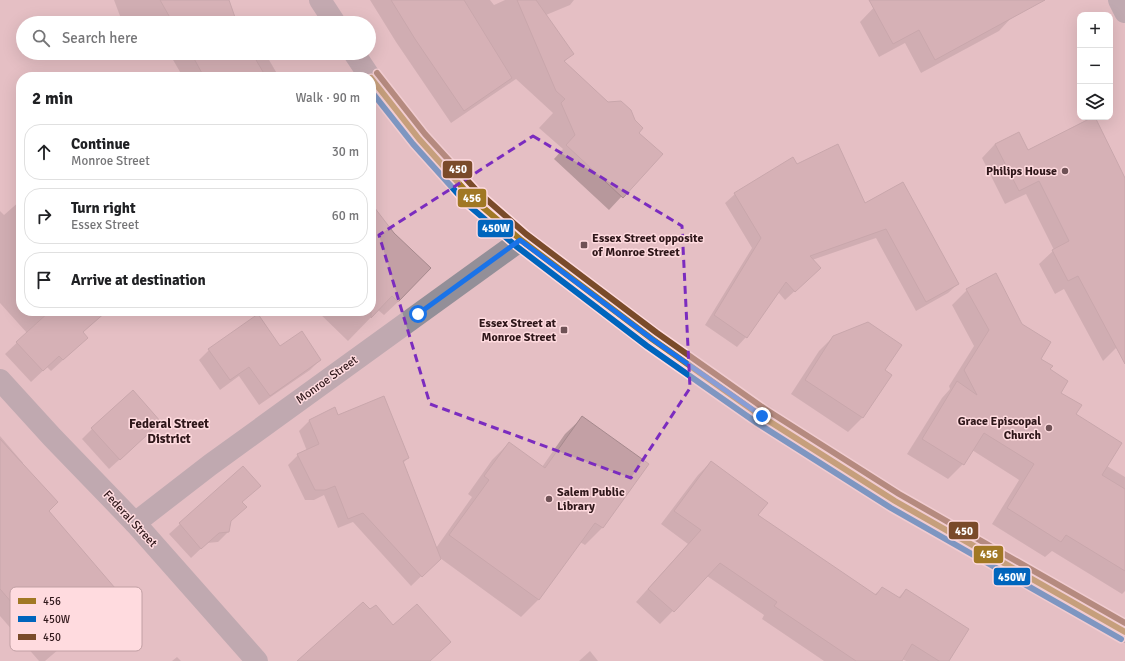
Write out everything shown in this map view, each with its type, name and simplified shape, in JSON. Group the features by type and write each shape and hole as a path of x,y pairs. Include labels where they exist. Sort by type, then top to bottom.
{"main road":[{"path":"320,0 330,16"},
{"path":"359,60 367,72"},
{"path":"376,84 419,139 472,198 520,240 652,339 762,416 895,501 1125,632"}],"street":[{"path":"1119,0 1125,12"},
{"name":"Monroe Street","path":"135,523 210,465 520,240"},
{"name":"Federal Street","path":"0,380 135,523 256,661"}],"highlighted area":[{"path":"533,136 682,226 690,388 631,478 430,404 379,235"}],"building":[{"path":"160,0 229,0 235,16 169,16"},
{"path":"391,0 464,0 512,78 464,111 415,39"},
{"path":"517,0 536,0 574,54 564,61 608,102 621,101 631,110 635,120 643,128 639,133 663,154 623,198 566,145 575,135 561,103 565,99 556,91"},
{"path":"869,0 1045,0 935,60 919,30 893,44"},
{"path":"195,60 256,60 263,72 201,72"},
{"path":"1087,120 1096,120 1125,178 1125,364 1078,276 1068,281 1052,250 1069,241 1039,181 1019,191 995,144 1019,132 1028,150"},
{"path":"838,144 865,203 903,182 959,284 926,302 886,229 810,256 821,268 795,292 786,282 747,338 714,315 761,238 734,193 793,157 797,164"},
{"path":"376,210 394,233 431,268 398,302 392,296 376,313"},
{"name":"Grace Episcopal Church","path":"996,273 1022,324 1051,342 1041,359 1053,366 1050,369 1068,381 1061,393 1082,405 1076,414 1122,443 1102,475 1125,489 1125,571 1066,535 1061,542 1007,508 1034,464 984,433 964,465 922,439 957,381 977,395 964,370 989,330 966,289"},
{"path":"45,316 101,316 83,332 88,338 63,360 59,356 43,371 16,342"},
{"path":"255,316 259,316 280,346 302,331 321,360 270,396 249,367 230,380 208,349"},
{"path":"868,322 902,345 885,370 892,375 863,418 805,380 833,336"},
{"path":"133,390 161,422 120,460 91,428"},
{"path":"384,396 409,458 403,461 441,559 422,577 363,513 348,519 335,486 325,490 315,490 297,454 319,444 309,420 335,407 338,415"},
{"name":"Salem Public Library","path":"582,416 649,464 603,528 595,523 539,600 449,535 489,480 484,476 509,442 545,468"},
{"path":"0,439 58,502 49,511 114,587 10,587 10,601 0,589"},
{"path":"711,461 768,503 758,515 876,595 882,587 900,598 906,589 969,629 949,661 939,661 912,644 902,661 856,661 774,606 777,602 720,563 674,612 648,589 701,530 674,511"},
{"path":"243,466 261,486 242,502 247,507 231,521 229,532 219,533 201,549 179,523"},
{"path":"363,602 370,609 376,605 393,625 417,604 451,642 430,661 297,661"}],"transit line":[{"name":"450","path":"377,73 425,134 478,192 526,234 657,333 765,409 899,494 1125,623"},
{"name":"456","path":"376,84 419,139 472,198 521,240 652,339 761,416 895,501 1125,632"},
{"name":"450W","path":"376,97 413,144 467,204 516,246 647,346 757,423 891,508 1121,639"}],"place":[{"name":"Philips House","path":"1065,171"},
{"name":"Essex Street opposite of Monroe Street","path":"584,245"},
{"name":"Essex Street at Monroe Street","path":"564,330"},
{"name":"Grace Episcopal Church","path":"1049,428"},
{"name":"Salem Public Library","path":"549,499"}],"district":[{"name":"Federal Street District","path":"169,432"}],"route":[{"path":"418,314 520,240 652,339 762,416"}]}
